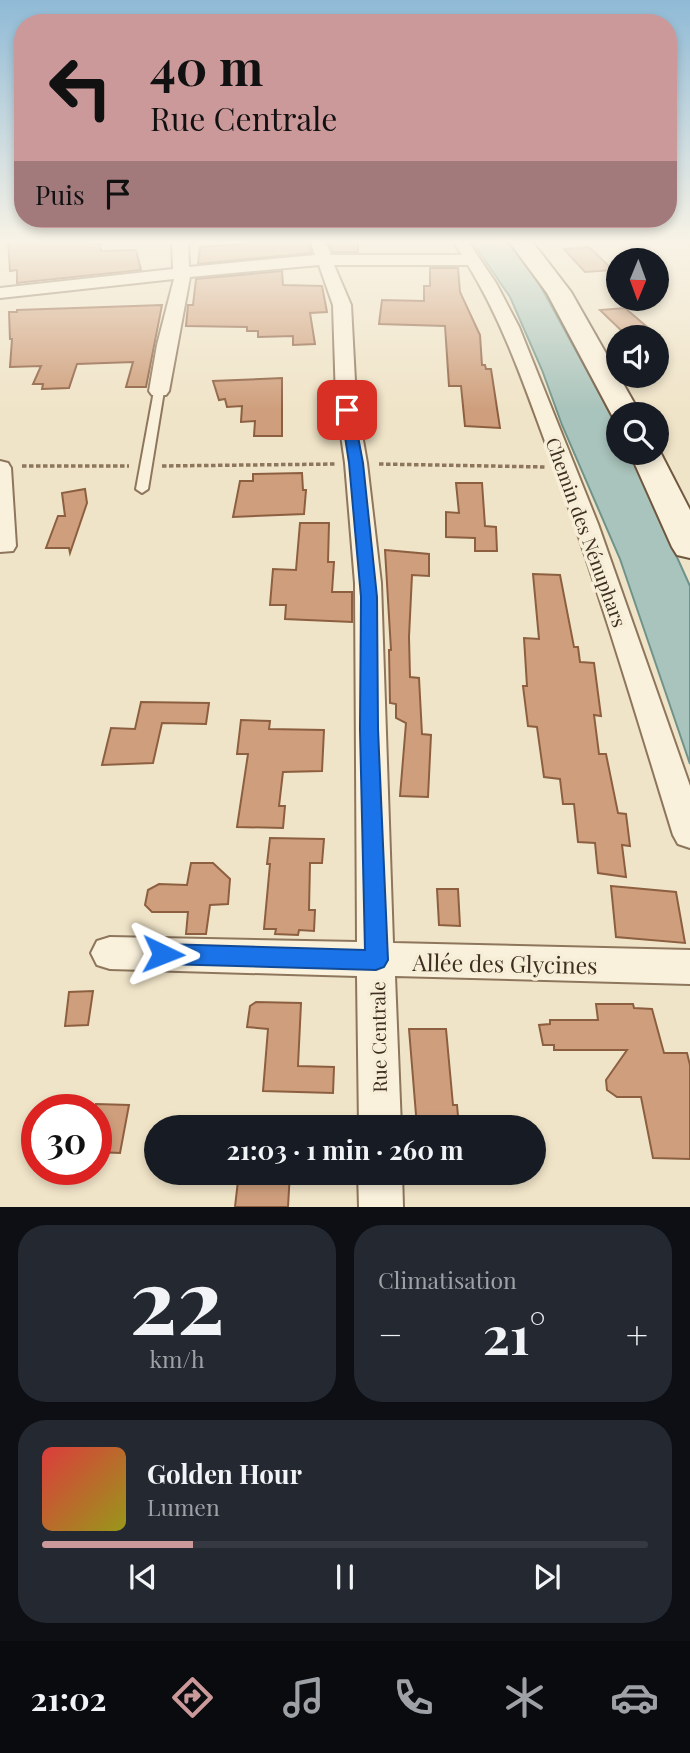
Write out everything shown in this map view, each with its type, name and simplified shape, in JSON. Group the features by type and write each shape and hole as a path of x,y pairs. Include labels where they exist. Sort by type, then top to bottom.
{"main road":[{"path":"561,296 619,402"},
{"path":"652,465 690,547"}],"street":[{"path":"159,391 166,345 179,296"},
{"name":"Rue Centrale","path":"339,296 342,305 346,400 356,463 369,597 369,729 380,1115"},
{"name":"Chemin des Nénuphars","path":"495,296 506,315 566,467 690,835"},
{"path":"4,546 7,467"},
{"name":"Allée des Glycines","path":"110,953 690,967"},
{"path":"380,1185 381,1207"}],"lane":[{"path":"142,489 159,391"}],"path":[{"path":"7,467 356,463 566,467"}],"water":[{"path":"510,296 546,296 606,406 606,465 635,465 690,586 690,764 620,559 562,425 542,370"}],"building":[{"path":"194,296 324,296 327,312 310,313 315,344 293,345 293,336 258,337 258,331 247,331 247,327 186,326 188,305 193,305"},
{"path":"424,296 462,296 480,335 482,365 491,369 500,428 465,426 461,386 449,386 445,326 379,324 382,300 424,301"},
{"path":"162,305 146,387 126,387 133,362 77,364 69,388 42,389 43,384 33,384 41,366 10,367 12,339 9,312"},
{"path":"600,310 630,312 645,325 616,325"},
{"path":"282,378 282,436 254,436 255,421 241,422 242,406 227,407 225,399 219,400 213,381"},
{"path":"302,473 303,490 306,490 304,514 233,517 240,481 253,481 253,474"},
{"path":"456,483 482,483 485,526 496,527 497,551 475,551 475,538 446,537 446,512 459,513"},
{"path":"85,489 87,503 70,553 69,548 46,548 58,516 65,516 62,493"},
{"path":"300,523 329,523 328,562 334,562 332,592 352,592 352,622 285,619 286,605 270,605 273,569 296,570"},
{"path":"385,550 429,554 429,576 412,575 409,637 410,677 419,678 422,734 431,735 428,797 400,796 406,723 396,718 396,704 390,703 391,650"},
{"path":"533,574 560,575 574,647 578,647 580,662 594,663 601,716 594,715 599,754 606,754 618,813 626,814 630,846 622,845 626,877 598,873 595,843 578,842 574,804 563,804 560,779 544,777 537,727 528,726 523,686 527,686 524,638 539,639"},
{"path":"141,702 209,703 206,724 162,723 153,763 102,765 111,728 135,729"},
{"path":"241,720 270,721 269,729 324,730 322,771 283,772 279,806 285,806 283,828 237,827 248,754 237,754"},
{"path":"270,838 324,839 322,863 310,863 309,910 315,910 314,931 299,930 298,935 275,934 276,929 264,929"},
{"path":"191,863 213,863 230,879 228,904 210,905 206,934 186,934 188,912 152,912 145,905 148,890 159,884 187,885"},
{"path":"611,886 676,892 685,943 616,937"},
{"path":"437,889 458,889 460,926 439,925"},
{"path":"93,991 88,1025 65,1026 69,992"},
{"path":"256,1002 301,1003 298,1066 334,1067 333,1093 263,1091 268,1029 247,1027 250,1006"},
{"path":"596,1004 633,1004 634,1008 652,1009 664,1053 687,1053 690,1065 690,1159 653,1158 641,1097 617,1097 607,1090 606,1080 627,1050 554,1050 554,1045 543,1045 539,1025 550,1024 550,1020 598,1020"},
{"path":"409,1029 446,1029 453,1105 457,1105 458,1115 416,1115"},
{"path":"112,1104 129,1105 120,1153 112,1153"},
{"path":"238,1185 289,1185 288,1207 235,1207"}],"route":[{"path":"163,954 376,960 369,729 369,597 356,463 347,410"}]}
